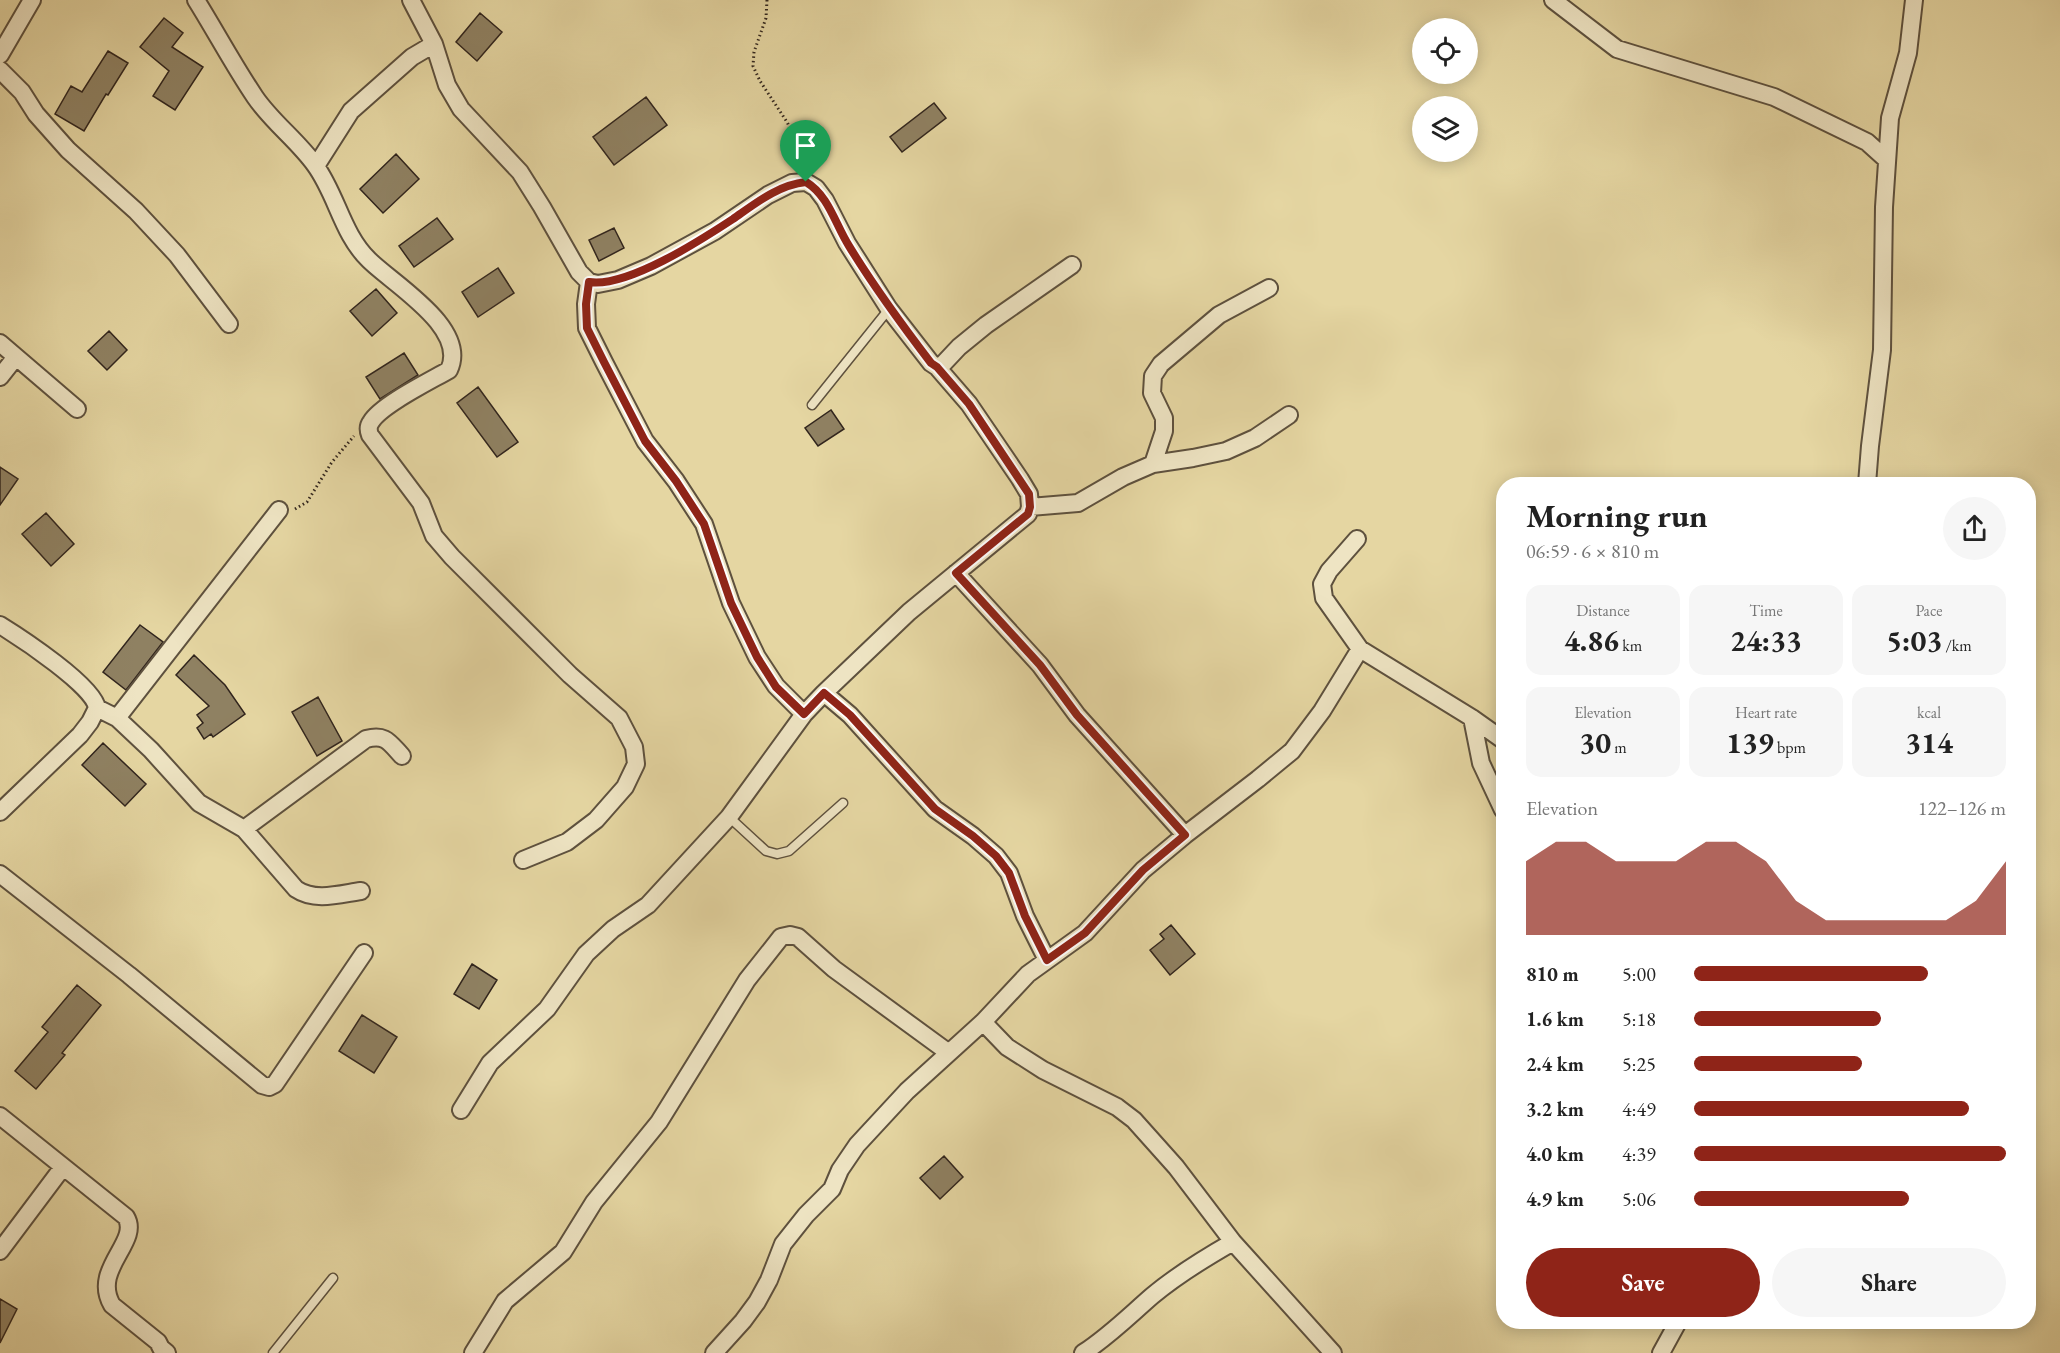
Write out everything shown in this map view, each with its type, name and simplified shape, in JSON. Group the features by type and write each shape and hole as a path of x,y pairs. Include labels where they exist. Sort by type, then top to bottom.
{"street":[{"path":"0,56 32,0"},
{"path":"411,0 434,44 447,85 461,109 520,172 579,272 589,282 598,284 618,280 651,267 715,231 768,195 792,183 806,182 816,188 825,200 847,243 890,309 931,363 969,404 1020,479 1029,494 1030,507 1028,514 909,612 804,714 729,817 648,904 613,929 586,954 548,1009 490,1062 461,1110"},
{"path":"1553,0 1617,49 1774,98 1867,142 1887,160"},
{"path":"1867,477 1869,446 1882,350 1884,207 1890,118 1908,53 1914,0"},
{"path":"203,3 256,99 316,166 350,238 369,260 421,302 445,333 453,350 453,361 449,370 381,411 370,422 368,429 370,435 421,503 434,536 570,675 619,718 634,747 636,764 625,787 596,820 567,842 523,860"},
{"path":"316,166 351,111 412,57 434,44"},
{"path":"0,70 22,92 36,114 68,150 136,211 177,255 229,324"},
{"path":"937,367 986,325 1072,265"},
{"path":"589,282 586,304 587,328 645,441 676,481 704,524 731,603 757,657 776,687 804,714"},
{"path":"1153,464 1164,431 1164,418 1152,393 1153,376 1161,364 1219,315 1269,288"},
{"path":"0,343 77,409"},
{"path":"0,377 15,358"},
{"path":"1030,507 1078,503 1123,477 1153,464 1226,451 1256,438 1290,415"},
{"path":"117,718 279,510"},
{"path":"1357,539 1329,571 1322,584 1324,598 1360,649 1496,735"},
{"path":"956,573 1040,665 1077,715 1185,835"},
{"path":"0,625 67,673 93,695 97,708 80,735 0,812"},
{"path":"714,1353 757,1302 769,1281 783,1244 792,1230 832,1189 840,1170 857,1145 907,1091 984,1022 1028,974 1085,933 1143,870 1292,751 1322,711 1360,649"},
{"path":"824,693 850,715 935,809 973,836 996,856 1009,873 1025,916 1047,960"},
{"path":"97,708 117,718 151,750 200,803 244,829 296,889 306,896 361,891"},
{"path":"1472,718 1481,763 1496,795"},
{"path":"244,829 366,739 378,736 386,739 402,756"},
{"path":"0,874 129,975 262,1084 269,1087 275,1084 364,953"},
{"path":"473,1353 505,1301 563,1252 594,1202 659,1122 747,980 781,937 790,934 798,937 834,969 949,1053"},
{"path":"984,1022 1016,1053 1043,1070 1117,1107 1134,1120 1176,1167 1233,1242 1333,1353"},
{"path":"0,1116 126,1217 129,1223 128,1233 105,1285 107,1296 112,1305 158,1342 162,1351"},
{"path":"0,1251 63,1167"},
{"path":"1083,1353 1103,1340 1153,1295 1199,1262 1233,1242"},
{"path":"1661,1353 1674,1329"}],"lane":[{"path":"812,405 890,309"},
{"path":"729,817 766,851 777,854 789,851 843,802"},
{"path":"273,1353 333,1278"}],"path":[{"path":"767,0 765,18 754,52 753,66 800,148 806,167 806,182"},
{"path":"279,510 299,508 307,502 332,462 350,439 362,429 368,429"}],"building":[{"path":"480,13 502,32 477,61 456,42"},
{"path":"164,18 183,33 172,47 203,67 175,110 153,96 169,71 140,47"},
{"path":"108,51 128,63 84,131 55,114 71,86 82,92"},
{"path":"646,97 667,125 614,165 593,137"},
{"path":"934,103 946,118 902,152 890,137"},
{"path":"396,154 419,179 383,213 360,189"},
{"path":"437,218 453,239 414,267 399,246"},
{"path":"614,228 624,248 599,261 589,240"},
{"path":"498,268 514,293 478,317 462,292"},
{"path":"376,289 397,313 372,336 350,311"},
{"path":"109,331 127,350 107,370 88,351"},
{"path":"404,353 418,375 380,399 366,377"},
{"path":"478,387 518,442 497,457 457,403"},
{"path":"831,410 844,429 818,446 805,428"},
{"path":"0,467 18,479 0,505"},
{"path":"46,513 74,544 51,566 22,534"},
{"path":"140,625 163,642 126,690 103,672"},
{"path":"194,655 225,685 245,714 213,737 211,734 204,739 197,728 203,723 197,715 209,706 176,675"},
{"path":"318,697 342,741 317,756 292,712"},
{"path":"103,743 146,784 125,806 82,765"},
{"path":"1171,925 1195,954 1170,975 1150,950 1164,939 1160,934"},
{"path":"472,964 497,980 479,1009 454,994"},
{"path":"77,985 101,1005 62,1053 65,1055 36,1089 15,1071 48,1032 42,1027"},
{"path":"362,1015 397,1037 374,1073 339,1051"},
{"path":"944,1156 963,1177 940,1199 920,1178"},
{"path":"0,1299 17,1309 0,1343"}],"route":[{"path":"806,182 816,188 825,200 847,243 890,309 931,363 969,404 1029,494 1028,514 956,573 1040,665 1077,715 1185,835 1143,870 1085,933 1047,960 1025,916 1009,873 996,856 973,836 935,809 889,761 850,715 824,693 804,714 776,687 757,657 731,603 704,524 676,481 645,441 587,328 586,304 589,282 598,284 618,280 651,267 715,231 768,195 792,183 806,182"}]}
